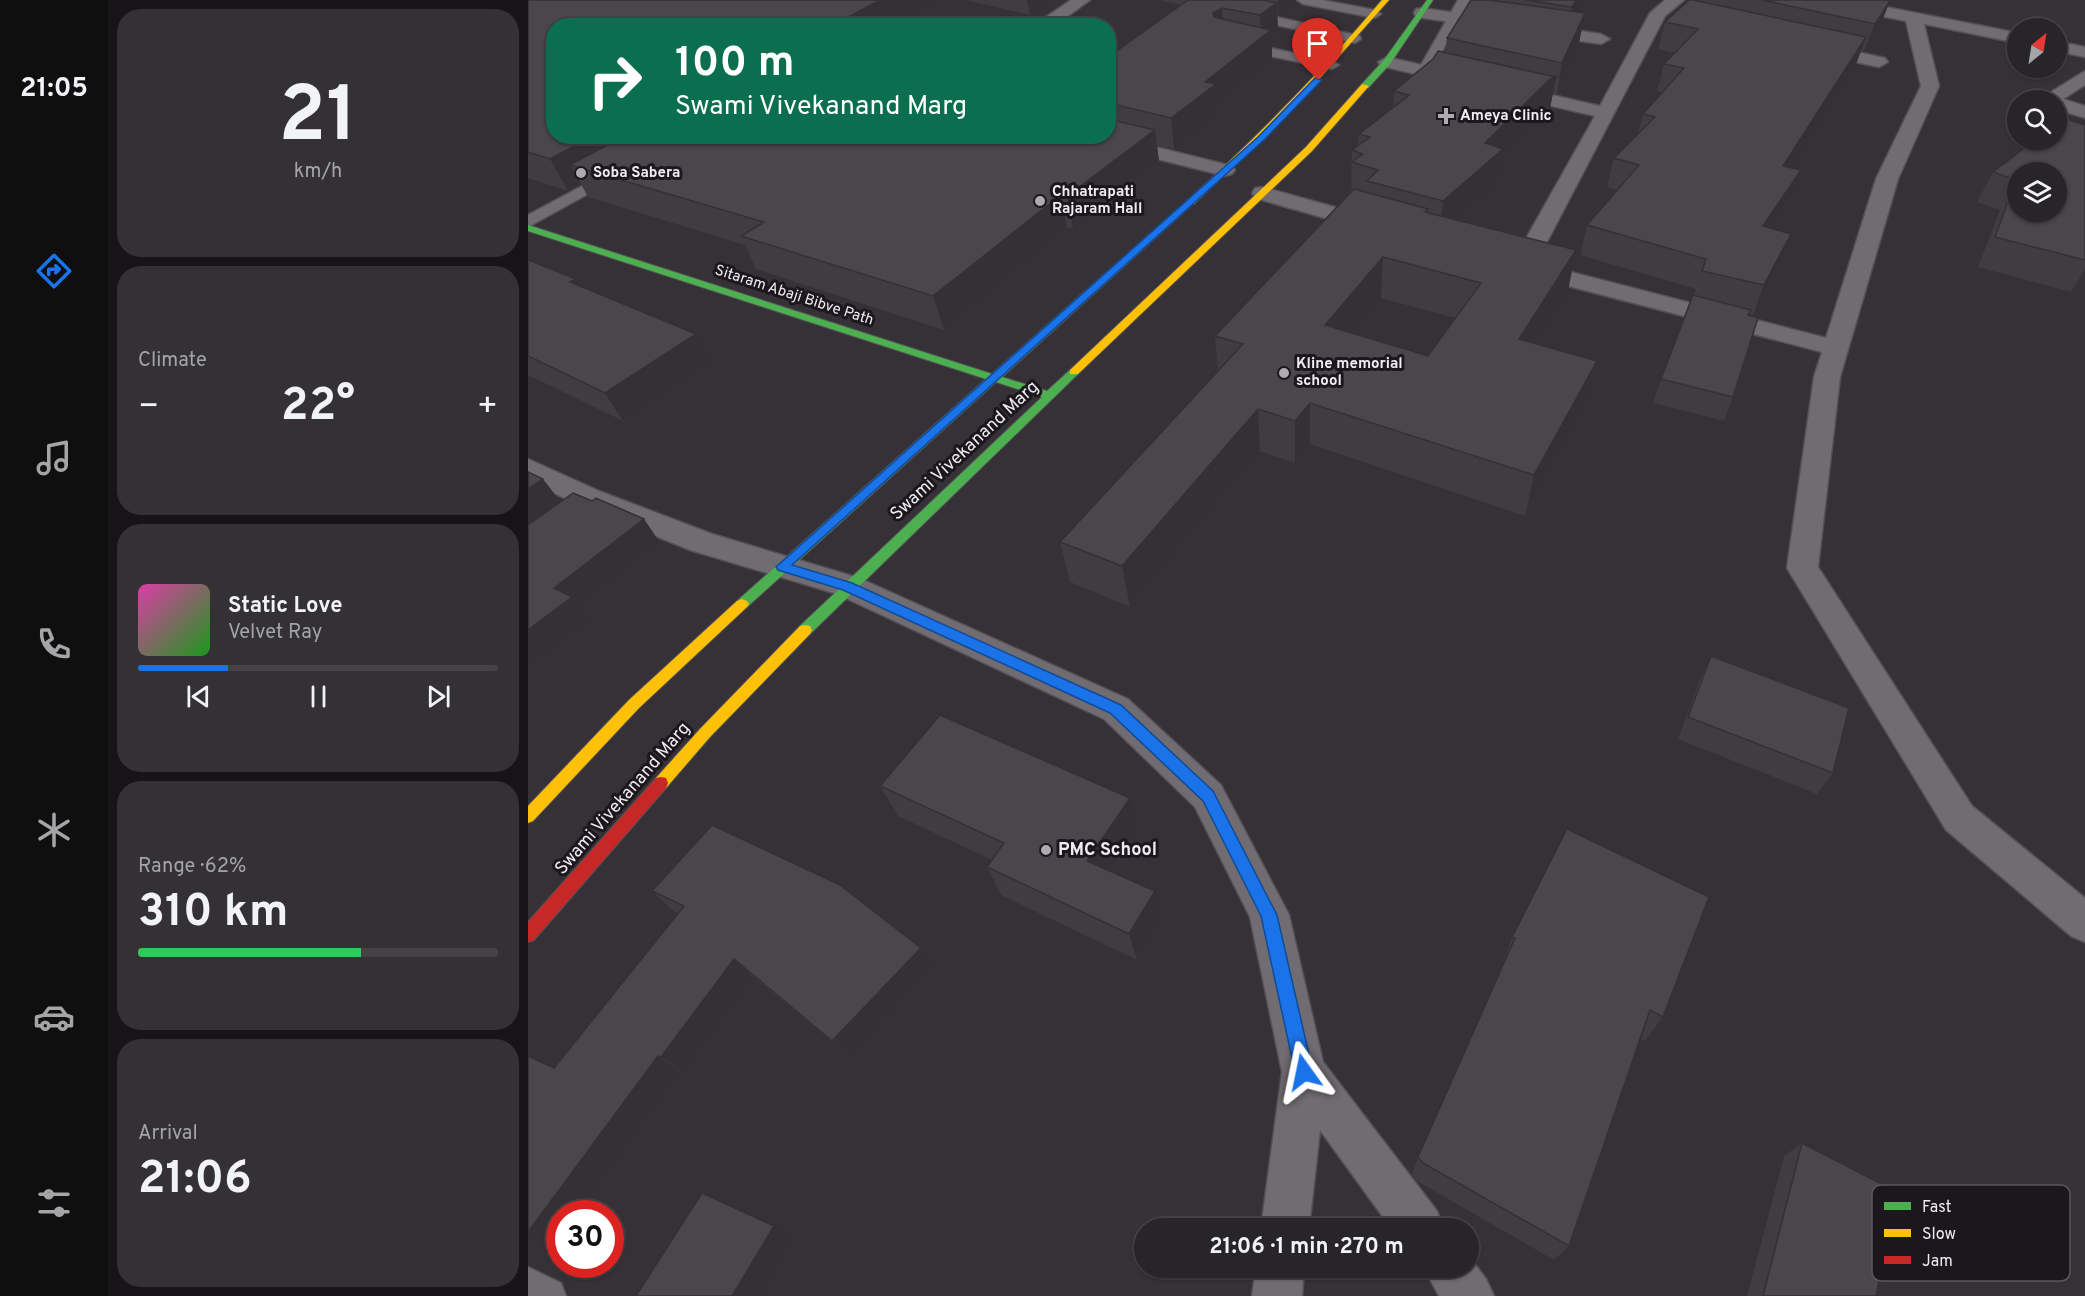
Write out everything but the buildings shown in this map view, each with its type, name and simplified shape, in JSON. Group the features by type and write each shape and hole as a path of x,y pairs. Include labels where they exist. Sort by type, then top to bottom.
{"main road":[{"name":"Swami Vivekanand Marg","path":"528,816 634,704 782,567 1261,138 1332,65 1386,0"},
{"name":"Swami Vivekanand Marg","path":"528,934 705,733 848,586 1309,149 1387,62 1426,7"},
{"name":"Sitaram Abaji Bibve Path","path":"528,228 1050,396"}],"street":[{"path":"1054,18 1082,0"},
{"path":"1676,0 1658,13 1606,113 1511,264 1836,348"},
{"path":"1824,0 2007,36"},
{"path":"1426,7 1454,18 1601,39"},
{"path":"1658,13 1681,18"},
{"path":"1914,17 1930,86 1887,178 1827,377 1802,568 1959,818 2085,923"},
{"path":"1798,44 1879,62"},
{"path":"2067,48 2085,52"},
{"path":"1387,62 1606,113"},
{"path":"2064,90 2085,77"},
{"path":"2067,106 2085,112"},
{"path":"1116,143 1225,170"},
{"path":"1263,193 1390,230"},
{"path":"528,469 589,498 701,542 848,586 1116,709 1208,796 1269,915 1304,1072 1286,1218"},
{"path":"563,517 589,498"},
{"path":"1304,1072 1413,1218"},
{"path":"1277,1296 1279,1278"},
{"path":"1456,1278 1469,1296"}],"lane":[{"path":"1303,0 1375,14"},
{"path":"1424,72 1464,0"},
{"path":"1242,13 1355,39"},
{"path":"1223,43 1332,65"},
{"path":"528,222 627,167"},
{"path":"528,1285 548,1296"}],"traffic: fast":[{"path":"1365,86 1387,62 1430,0"},
{"path":"742,604 1191,202"},
{"path":"528,228 1050,396"},
{"path":"805,630 1074,372"}],"traffic: slow":[{"path":"1191,202 1292,105 1386,0"},
{"path":"1074,372 1309,149 1365,86"},
{"path":"528,816 634,704 742,604"},
{"path":"661,783 705,733 805,630"}],"traffic: jam":[{"path":"528,934 661,783"}],"place":[{"name":"Ameya Clinic","path":"1446,116"},
{"name":"Soba Sabera","path":"581,173"},
{"name":"Chhatrapati Rajaram Hall","path":"1040,201"},
{"name":"Kline memorial school","path":"1284,373"},
{"name":"PMC School","path":"1046,850"}],"route":[{"path":"1304,1072 1269,915 1208,796 1116,709 848,586 782,567 1261,138 1318,80"}]}
